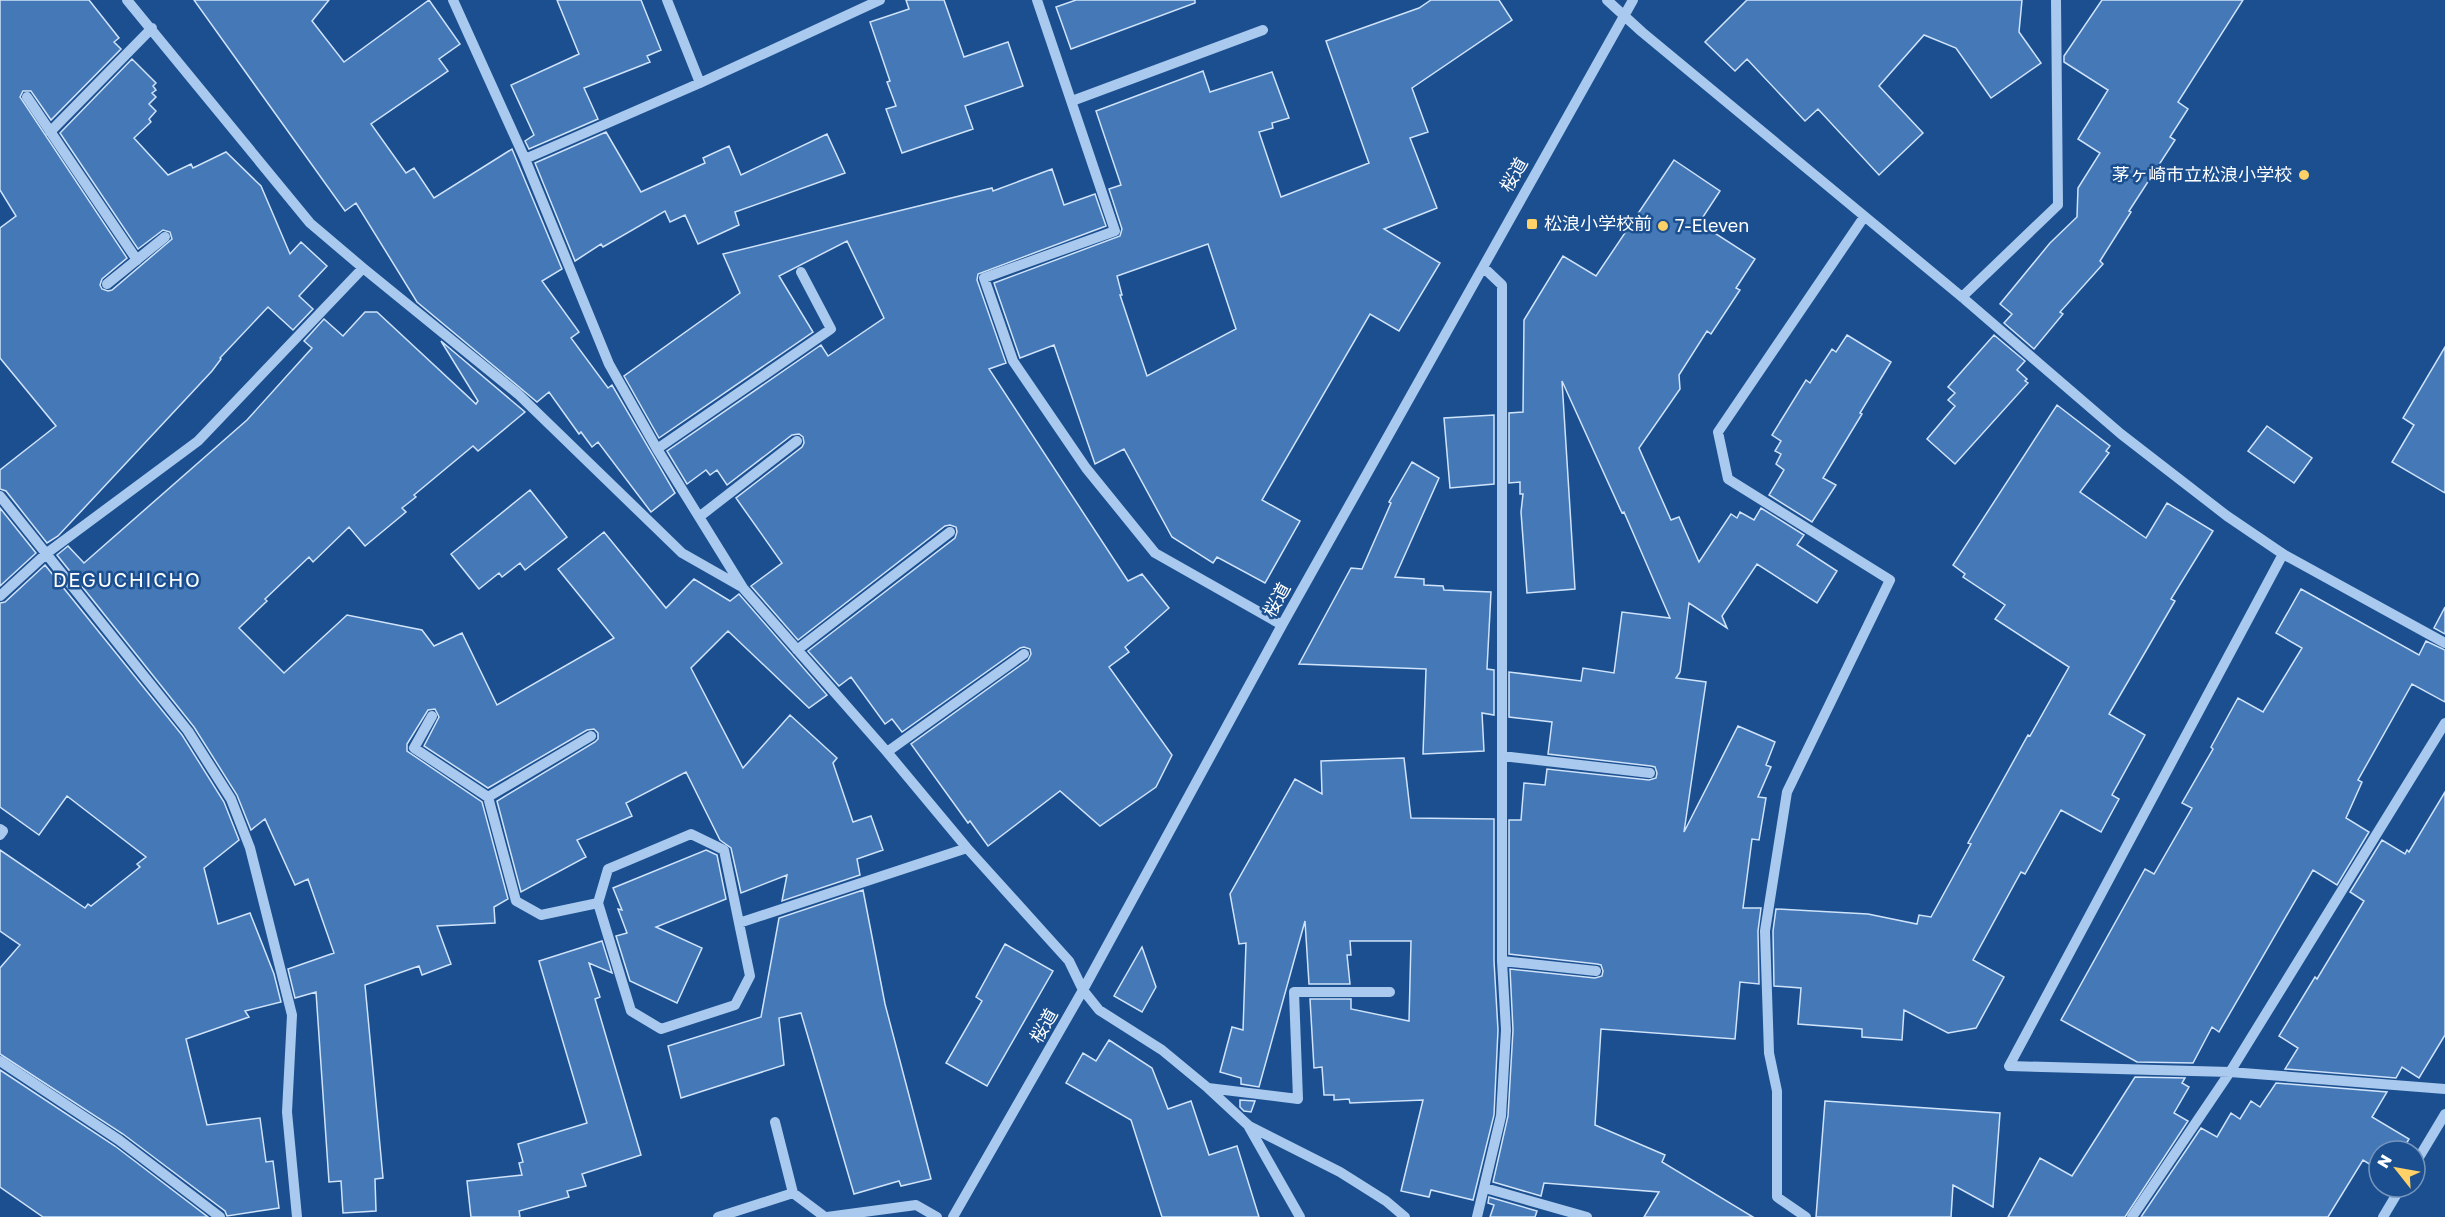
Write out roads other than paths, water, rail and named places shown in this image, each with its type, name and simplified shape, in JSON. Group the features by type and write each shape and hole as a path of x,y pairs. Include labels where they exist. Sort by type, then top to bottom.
{"street":[{"path":"127,0 310,223 518,394 682,553 743,588"},
{"path":"453,0 525,159 609,364 657,449 743,588 887,752 967,848 1069,961 1083,990 1099,1010 1162,1050 1249,1126 1340,1172 1386,1201 1405,1217"},
{"path":"667,0 700,83"},
{"path":"525,159 700,83 880,0"},
{"path":"1037,0 1115,231 984,278 1013,361 1086,468 1155,553 1282,625"},
{"path":"1607,0 1962,297 2121,434 2227,516 2283,554 2445,644"},
{"name":"桜道","path":"952,1217 1083,990 1282,625 1632,0"},
{"path":"1962,297 2058,206 2056,0"},
{"path":"50,132 152,28"},
{"path":"1072,101 1263,30"},
{"path":"27,97 137,260"},
{"path":"1806,1217 1777,1197 1776,1091 1769,1053 1765,931 1787,792 1890,580 1728,479 1718,432 1864,217"},
{"path":"107,284 165,237"},
{"path":"1477,1217 1501,1116 1506,1030 1502,961 1502,285 1483,267"},
{"path":"0,596 47,553 198,441 363,268"},
{"path":"657,449 831,329 801,272"},
{"path":"699,516 797,441"},
{"path":"0,496 188,731 231,799 250,848 292,1015 287,1112 297,1217"},
{"path":"797,650 950,532"},
{"path":"2283,554 2009,1066 2230,1072 2445,1089"},
{"path":"887,752 1024,654"},
{"path":"432,716 414,748 488,797 516,901 541,915 598,903"},
{"path":"2132,1217 2230,1072 2445,723"},
{"path":"488,797 591,736"},
{"path":"1502,756 1650,773"},
{"path":"0,829 3,831 0,835"},
{"path":"691,834 724,850 739,923 750,976 735,1005 661,1029 630,1011 598,903 608,869 691,834"},
{"path":"739,923 967,848"},
{"path":"1502,961 1596,971"},
{"path":"1208,1088 1298,1099 1294,992 1390,992"},
{"path":"0,1061 119,1140 220,1217"},
{"path":"2427,1144 2445,1114"},
{"path":"775,1122 793,1193 826,1217 916,1205 937,1217"},
{"path":"1249,1126 1300,1217"},
{"path":"1485,1188 1587,1217"},
{"path":"718,1217 793,1193"},
{"path":"2383,1217 2394,1199"}],"place":[{"name":"茅ヶ崎市立松浪小学校","path":"2304,175"},
{"name":"松浪小学校前","path":"1532,224"},
{"name":"7-Eleven","path":"1663,226"}],"district":[{"name":"DEGUCHICHO","path":"127,580"}]}
